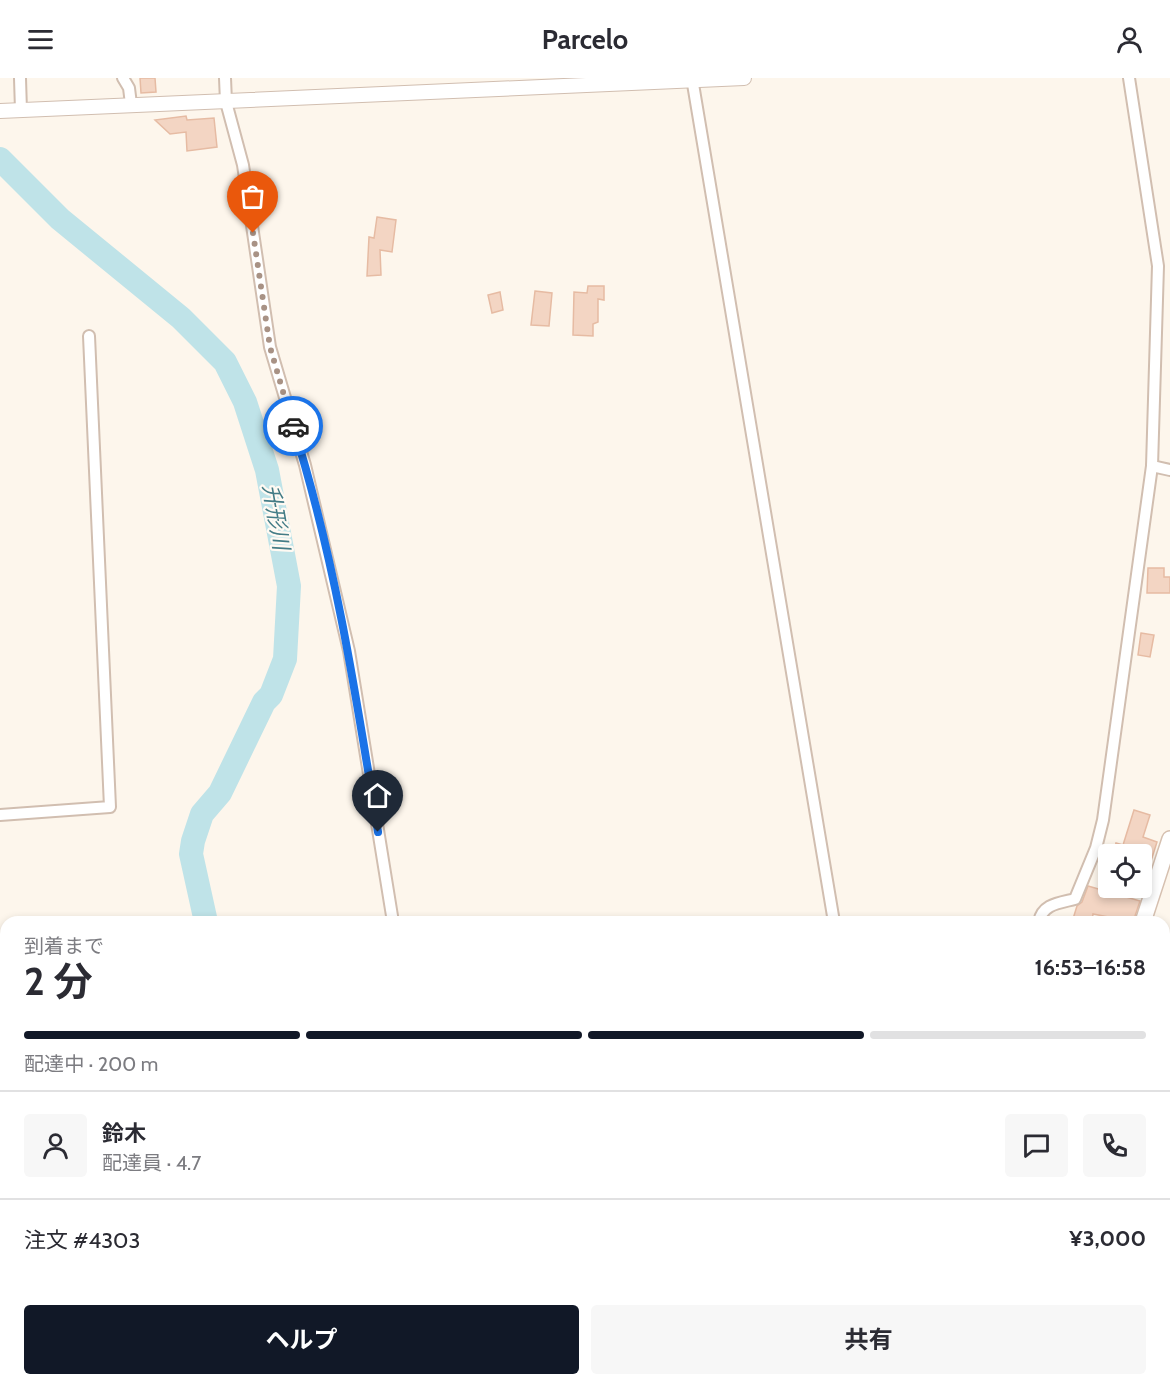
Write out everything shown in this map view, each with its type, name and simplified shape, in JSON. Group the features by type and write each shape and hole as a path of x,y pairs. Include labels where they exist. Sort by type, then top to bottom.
{"main road":[{"path":"1145,916 1170,839"}],"street":[{"path":"20,78 21,110"},
{"path":"123,78 129,88 131,104"},
{"path":"225,78 226,102 243,165 274,367 305,465 349,651 392,916"},
{"path":"0,111 744,78"},
{"path":"1041,916 1050,905 1075,899 1096,848 1103,820 1152,466 1158,266 1129,78"},
{"path":"692,79 833,916"},
{"path":"0,815 110,807 89,336"},
{"path":"1152,466 1170,470"}],"building":[{"path":"140,78 155,78 156,92 141,93"},
{"path":"186,116 187,120 214,118 217,147 187,151 186,132 170,134 155,120"},
{"path":"377,217 396,220 392,252 380,250 381,275 367,276 369,237 374,238"},
{"path":"588,286 604,286 604,300 598,299 598,322 593,324 593,336 573,335 574,292 587,293"},
{"path":"535,291 552,293 549,326 531,325"},
{"path":"500,292 503,310 492,313 488,295"},
{"path":"1148,568 1164,568 1164,577 1170,577 1170,593 1147,593"},
{"path":"1141,633 1154,635 1150,657 1138,655"},
{"path":"1134,810 1150,815 1143,837 1157,842 1152,858 1152,844 1123,844"},
{"path":"1088,886 1098,889 1098,898 1130,898 1140,901 1135,916 1093,914 1093,916 1074,916 1077,906 1082,902"}],"waterway":[{"name":"升形川","path":"0,159 60,219 181,318 225,362 245,402 267,470 289,586 285,659 271,695 264,702 220,793 202,814 193,841 191,854 205,916"}],"way so far":[{"path":"253,233 274,367 293,426"}],"route":[{"path":"293,426 305,465 349,651 378,832"}]}
